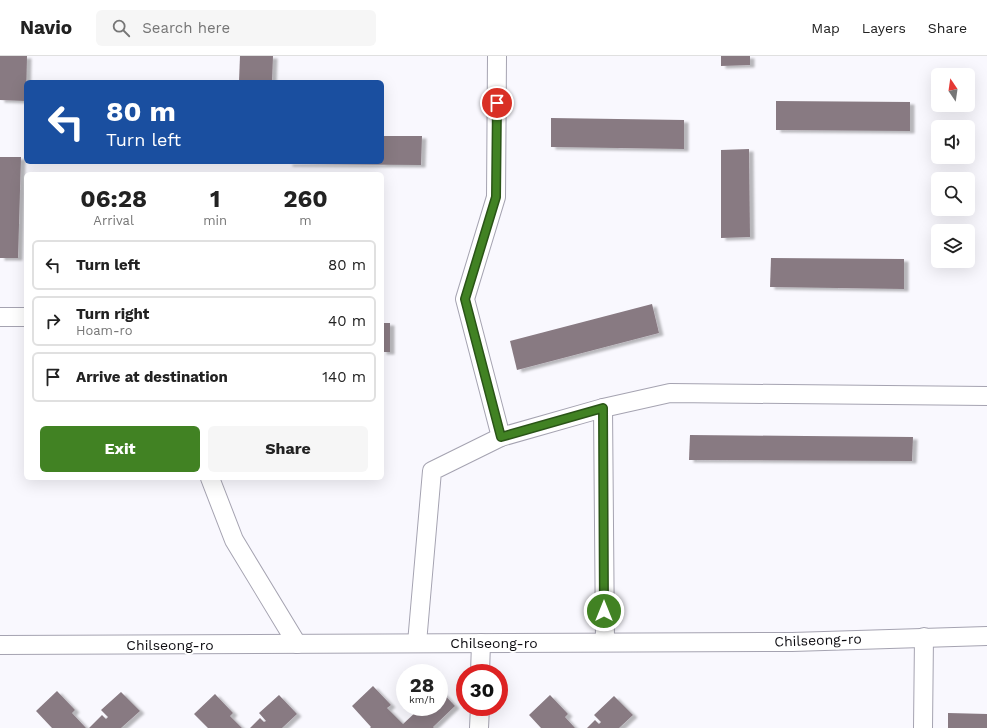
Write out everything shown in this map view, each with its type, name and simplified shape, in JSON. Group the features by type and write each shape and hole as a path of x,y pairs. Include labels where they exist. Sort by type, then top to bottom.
{"street":[{"path":"498,56 496,197 465,299 501,437"},
{"path":"0,317 24,316"},
{"path":"417,643 432,471 501,437 603,408 670,393 987,396"},
{"path":"603,408 605,642"},
{"path":"211,480 234,540 297,644"},
{"name":"Chilseong-ro","path":"0,645 792,642 987,636"},
{"path":"923,728 924,637"},
{"path":"480,664 481,643"},
{"path":"479,728 480,716"}],"building":[{"path":"0,56 27,56 26,80 24,80 24,101 0,100"},
{"path":"240,56 273,56 272,80 239,80"},
{"path":"721,56 750,56 750,65 721,66"},
{"path":"776,101 910,102 910,131 776,130"},
{"path":"551,118 684,120 684,149 551,147"},
{"path":"384,136 422,136 421,165 288,164 384,164"},
{"path":"749,149 750,237 721,238 721,150"},
{"path":"0,157 21,157 18,258 0,258"},
{"path":"771,258 904,259 904,289 770,287"},
{"path":"652,304 659,333 517,370 510,341"},
{"path":"384,323 390,323 390,352 384,352"},
{"path":"690,435 913,437 912,461 689,460"},
{"path":"373,686 391,705 387,708 403,724 412,716 445,716 433,727 434,728 370,728 371,727 352,706"},
{"path":"57,691 75,710 72,713 86,728 52,728 36,711"},
{"path":"121,692 140,711 121,728 89,728 102,715 106,719 108,717 101,710"},
{"path":"215,694 233,713 230,716 242,728 208,728 194,714"},
{"path":"279,695 297,714 282,728 250,728 260,718 264,722 266,721 259,713"},
{"path":"550,695 568,714 565,717 575,728 541,728 529,715"},
{"path":"614,696 633,715 619,728 587,728 595,720 599,724 601,722 594,715"},
{"path":"448,699 455,706 448,713"},
{"path":"948,713 987,714 987,728 948,728"}],"route":[{"path":"497,103 496,197 465,299 501,437 603,408 604,611"}]}
